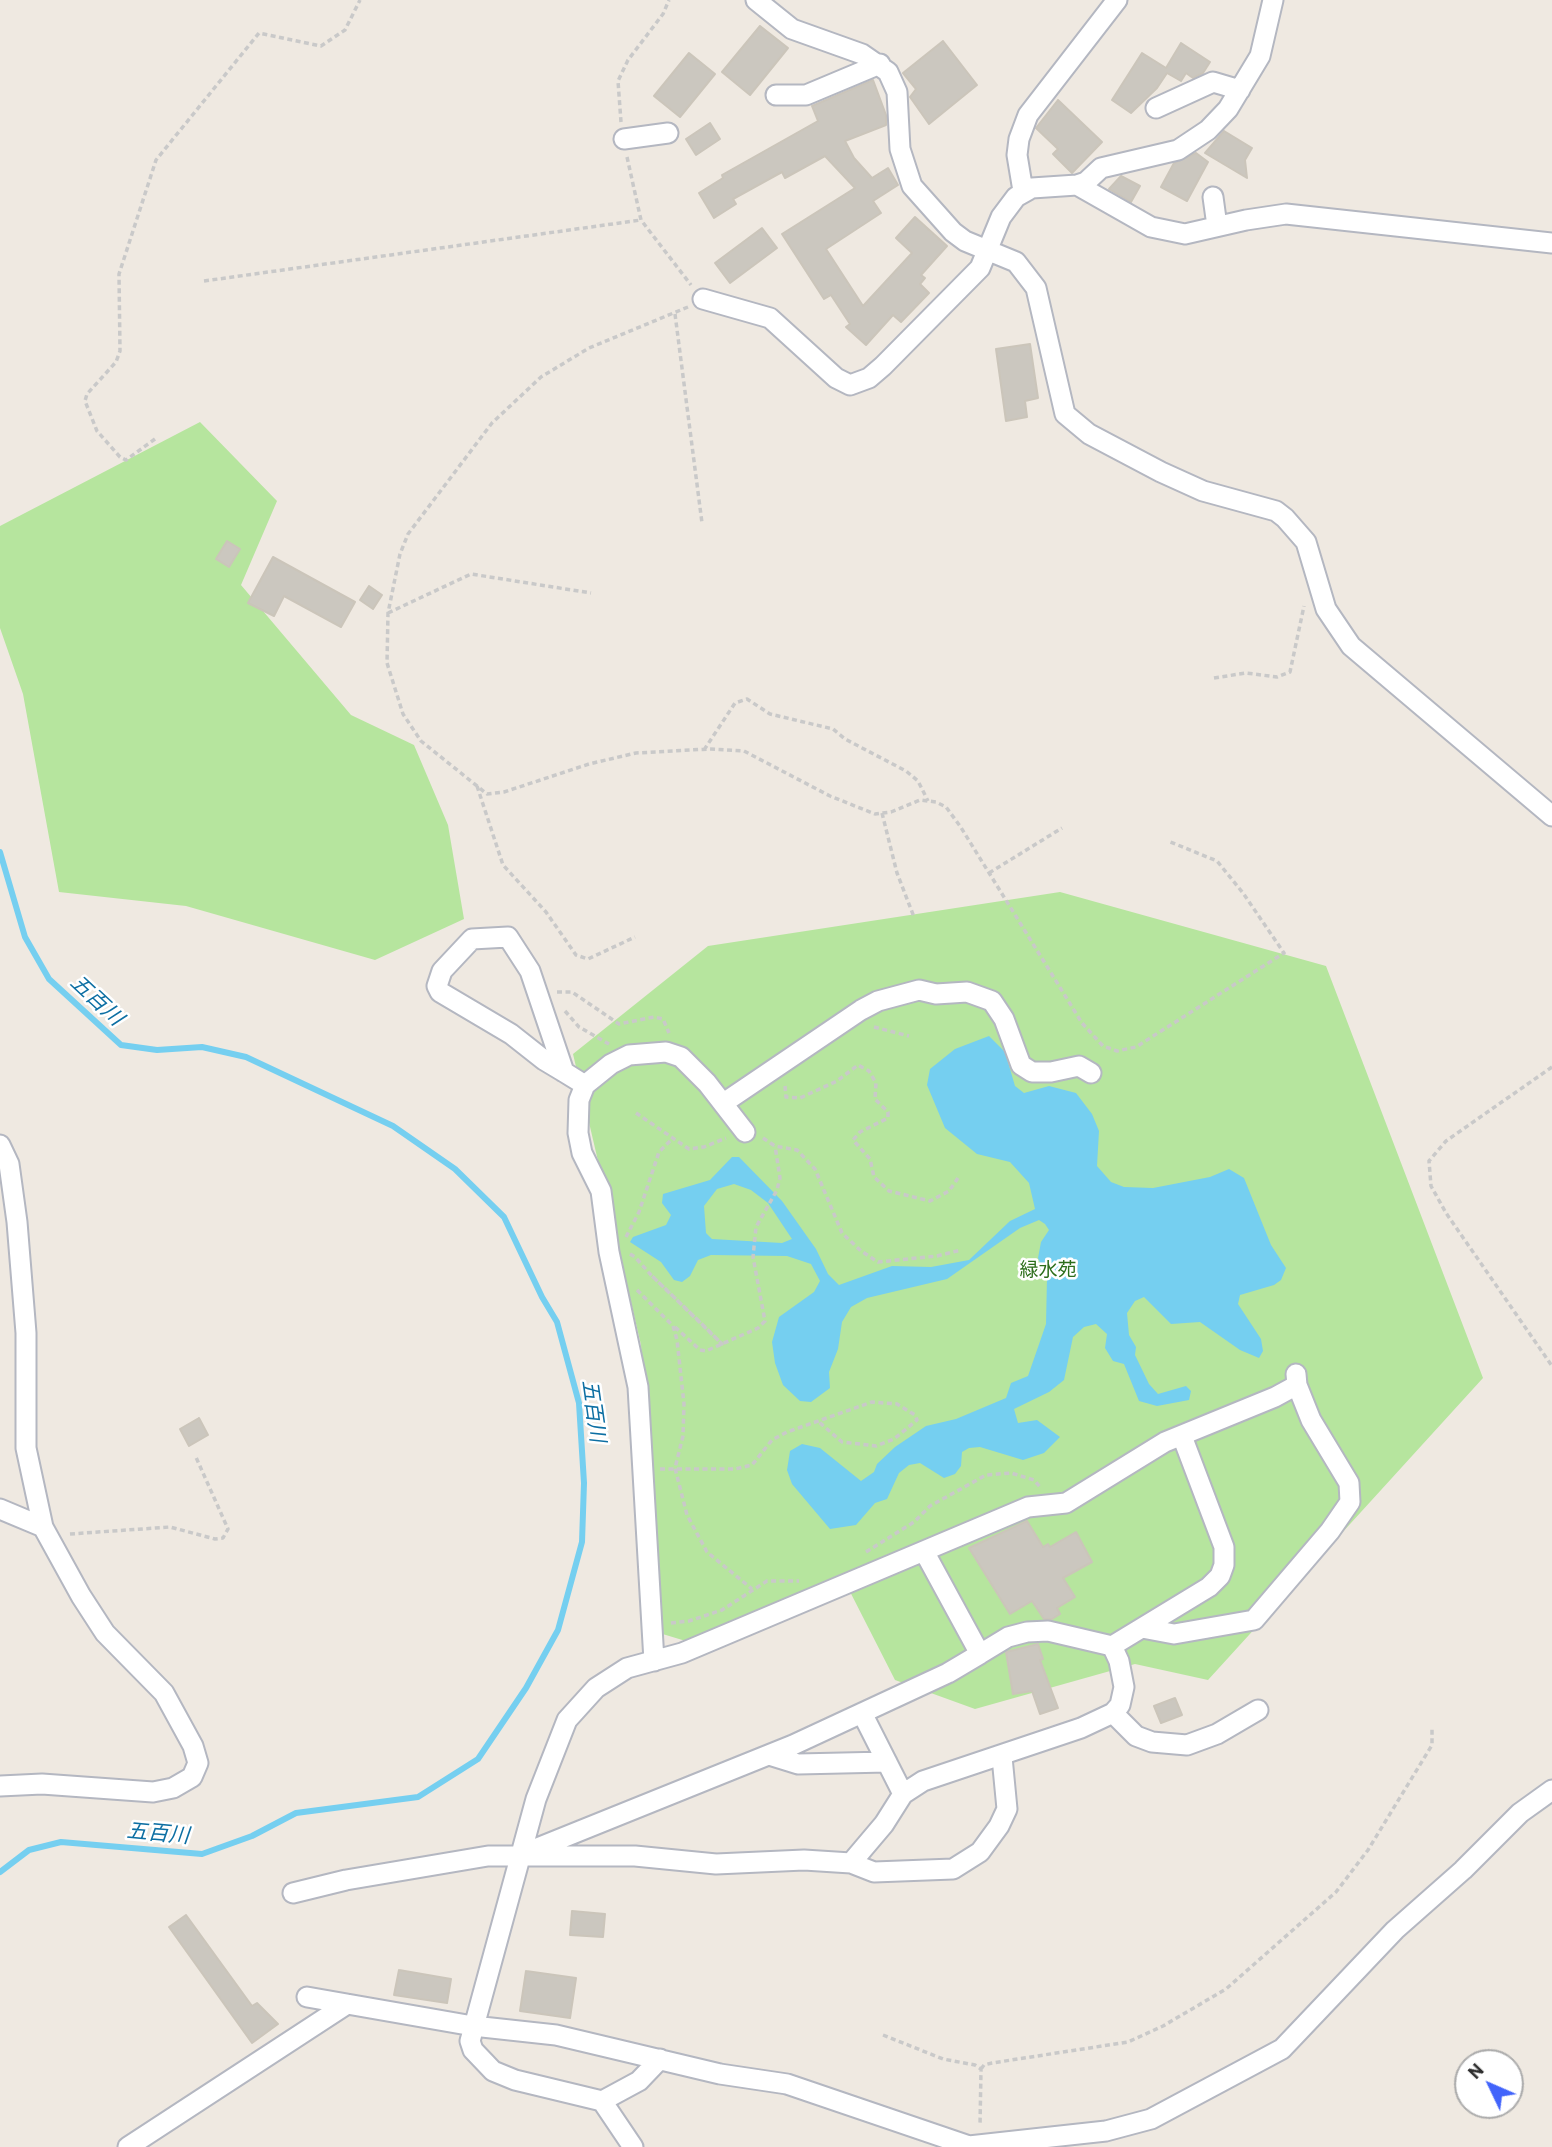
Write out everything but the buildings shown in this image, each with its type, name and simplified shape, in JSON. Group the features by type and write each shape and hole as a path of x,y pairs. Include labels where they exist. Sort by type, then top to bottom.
{"street":[{"path":"756,0 792,29 862,54 880,64 894,79 900,149 912,186 953,232 1023,268 1036,288 1060,401 1065,414 1075,425 1171,477 1203,491 1276,511 1285,518 1306,542 1326,609 1351,646 1552,816"},
{"path":"1023,191 1017,155 1019,139 1028,115 1117,0"},
{"path":"703,299 770,318 836,378 850,385 869,378 980,268 1001,217 1023,191 1048,184 1077,185 1086,182 1101,168 1161,156 1194,142 1228,109 1260,56 1273,0"},
{"path":"776,95 806,95 880,64"},
{"path":"1156,108 1213,82 1240,90"},
{"path":"624,139 668,133"},
{"path":"1077,185 1158,230 1185,234 1286,214 1552,243"},
{"path":"1213,197 1217,226"},
{"path":"564,1072 542,997 530,971 508,937 472,939 442,971 437,986 440,992 511,1034 564,1072 585,1085"},
{"path":"725,1102 861,1010 878,1001 919,990 936,994 967,992 992,1001 1004,1018 1021,1065 1032,1072 1051,1072 1079,1066 1091,1073"},
{"path":"654,1661 638,1387 611,1261 601,1191 582,1153 578,1133 579,1100 585,1085 611,1063 629,1055 649,1052 671,1054 681,1057 725,1102 745,1132"},
{"path":"0,1145 9,1164 17,1222 26,1333 26,1448 43,1527 81,1597 105,1633 164,1693 193,1746 198,1763 192,1777 173,1788 153,1792 42,1784 0,1786"},
{"path":"660,2059 639,2081 602,2101 515,2080 493,2071 473,2050 470,2041 536,1799 567,1720 596,1688 627,1668 682,1653 813,1596 925,1553 1028,1507 1066,1503 1165,1442 1275,1398 1296,1379 1311,1420 1349,1483 1350,1502 1330,1531 1254,1620 1174,1634 1142,1628"},
{"path":"520,1856 769,1755 862,1713 980,1654 1008,1637 1027,1632 1048,1631 1112,1646 1209,1587 1220,1576 1224,1565 1224,1547 1182,1436"},
{"path":"0,1509 43,1527"},
{"path":"925,1553 980,1654"},
{"path":"850,1863 884,1824 903,1794 923,1781 1002,1757 1113,1713 1120,1705 1124,1688 1119,1661 1112,1646"},
{"path":"1113,1713 1136,1736 1152,1742 1186,1745 1217,1734 1258,1710"},
{"path":"862,1713 903,1794"},
{"path":"769,1755 798,1764 887,1762"},
{"path":"293,1893 335,1882 372,1878 464,1858 635,1856 716,1864 804,1860 850,1863 874,1872 940,1870 962,1866 990,1840 1007,1809 1002,1757"},
{"path":"307,1997 473,2026 556,2035 720,2074 786,2084 972,2146 1106,2131 1151,2119 1268,2058 1291,2040 1395,1930 1463,1870 1520,1813 1552,1790"},
{"path":"128,2147 347,2004"},
{"path":"602,2101 633,2147"}],"path":[{"path":"155,439 126,460 120,457 97,431 85,401 87,394 117,362 120,351 119,274 156,160 259,33 321,46 345,30 360,0"},
{"path":"669,0 663,14 628,60 618,80 624,139 641,220 703,299 560,362 522,393 492,423 408,534 400,554 388,612 387,663 403,714 421,741 487,794 504,792 589,764 636,753 744,751 830,796 875,814 928,801 946,807 1082,1023 1103,1046 1116,1051 1136,1047 1284,953 1243,893 1217,861 1168,841"},
{"path":"204,281 641,220"},
{"path":"674,314 702,523"},
{"path":"388,612 471,574 591,593"},
{"path":"1214,678 1246,673 1276,677 1290,672 1305,600"},
{"path":"704,750 735,703 747,699 770,714 833,729 845,739 906,771 918,781 928,801"},
{"path":"477,786 503,865 546,912 576,955 588,959 635,937"},
{"path":"882,813 897,873 914,917"},
{"path":"989,873 1062,828"},
{"path":"542,997 555,991 572,992 619,1024 654,1017 663,1019 671,1054"},
{"path":"542,997 565,1011 579,1027 629,1055"},
{"path":"872,1026 909,1036"},
{"path":"788,1075 786,1097 800,1098 837,1081 859,1065 869,1071 876,1083 875,1099 888,1112 888,1118 860,1132 853,1140 870,1159 874,1177 889,1191 930,1201 949,1191 958,1178"},
{"path":"1552,1067 1446,1141 1429,1161 1431,1186 1446,1213 1552,1366"},
{"path":"636,1113 689,1149 704,1147 745,1132 757,1135 775,1146 797,1150 815,1169 842,1233 878,1262 937,1256 961,1250"},
{"path":"673,1139 659,1152 628,1235 611,1261 673,1326 700,1350 722,1344 758,1328 765,1321 754,1257 755,1236 760,1216 777,1190 780,1178 775,1146"},
{"path":"651,1275 722,1344 704,1327 677,1301 651,1275"},
{"path":"673,1326 684,1404 683,1436 675,1468 687,1515 706,1552 752,1589"},
{"path":"644,1470 735,1469 752,1465 777,1437 872,1402 888,1401 909,1411 917,1420 902,1435 876,1447 842,1442 819,1422"},
{"path":"43,1527 55,1535 170,1528 215,1539 223,1538 228,1529 195,1455"},
{"path":"862,1555 914,1522 930,1506 986,1475 1011,1472 1034,1480 1046,1503"},
{"path":"651,1625 689,1620 722,1610 752,1589 774,1580 812,1581"},
{"path":"972,2146 981,2069 984,2065 1128,2042 1163,2026 1226,1989 1336,1892 1368,1850 1432,1745 1432,1729"},
{"path":"883,2035 943,2059 975,2065 981,2069"}],"green space":[{"path":"200,422 277,501 241,585 351,715 414,745 448,825 464,919 375,960 186,906 59,892 23,694 0,628 0,526"},
{"name":"緑水苑","path":"1060,892 1326,966 1483,1378 1208,1680 1135,1664 975,1709 895,1680 841,1574 689,1642 656,1632 641,1345 573,1054 708,946"}],"water":[{"path":"989,1036 1005,1052 1015,1086 1024,1093 1049,1086 1076,1093 1092,1114 1099,1131 1097,1166 1111,1182 1124,1187 1153,1188 1210,1177 1229,1169 1244,1178 1271,1245 1286,1268 1281,1280 1274,1285 1240,1295 1238,1304 1261,1339 1263,1351 1259,1358 1240,1350 1200,1322 1171,1324 1144,1297 1135,1301 1127,1313 1129,1335 1149,1384 1158,1394 1186,1386 1191,1391 1189,1400 1157,1406 1139,1401 1124,1364 1113,1361 1105,1348 1107,1334 1096,1324 1084,1327 1073,1337 1064,1380 1049,1392 1014,1409 1018,1423 1037,1420 1060,1437 1044,1453 1023,1460 980,1447 969,1448 962,1452 961,1466 955,1474 944,1478 920,1463 909,1465 899,1473 887,1499 875,1503 856,1525 830,1529 792,1484 787,1470 790,1451 802,1444 820,1448 861,1481 874,1472 877,1464 895,1447 926,1426 956,1419 1006,1398 1011,1383 1028,1376 1046,1324 1047,1278 1038,1258 1041,1242 1049,1230 1045,1224 1039,1220 1020,1228 947,1279 867,1298 851,1307 842,1322 838,1349 829,1372 830,1388 811,1402 800,1401 783,1385 775,1363 772,1342 779,1317 814,1292 820,1281 811,1264 787,1256 711,1255 698,1260 690,1276 682,1282 674,1280 661,1262 630,1242 633,1237 666,1225 671,1215 662,1203 663,1194 710,1180 732,1157 739,1157 782,1201 816,1249 828,1274 839,1285 892,1266 931,1267 969,1260 1010,1221 1035,1209 1029,1183 1010,1162 977,1154 945,1128 927,1085 930,1069 955,1049","holes":["734,1184 751,1190 768,1203 792,1239 782,1243 712,1239 706,1233 704,1206 717,1189"]}],"waterway":[{"name":"五百川","path":"0,852 25,937 49,979 121,1045 157,1050 202,1047 246,1057 393,1126 455,1169 504,1217 542,1297 557,1322 579,1403 584,1483 582,1542 558,1630 526,1688 478,1759 418,1797 296,1813 252,1836 202,1854 61,1842 29,1850 0,1872"}]}
